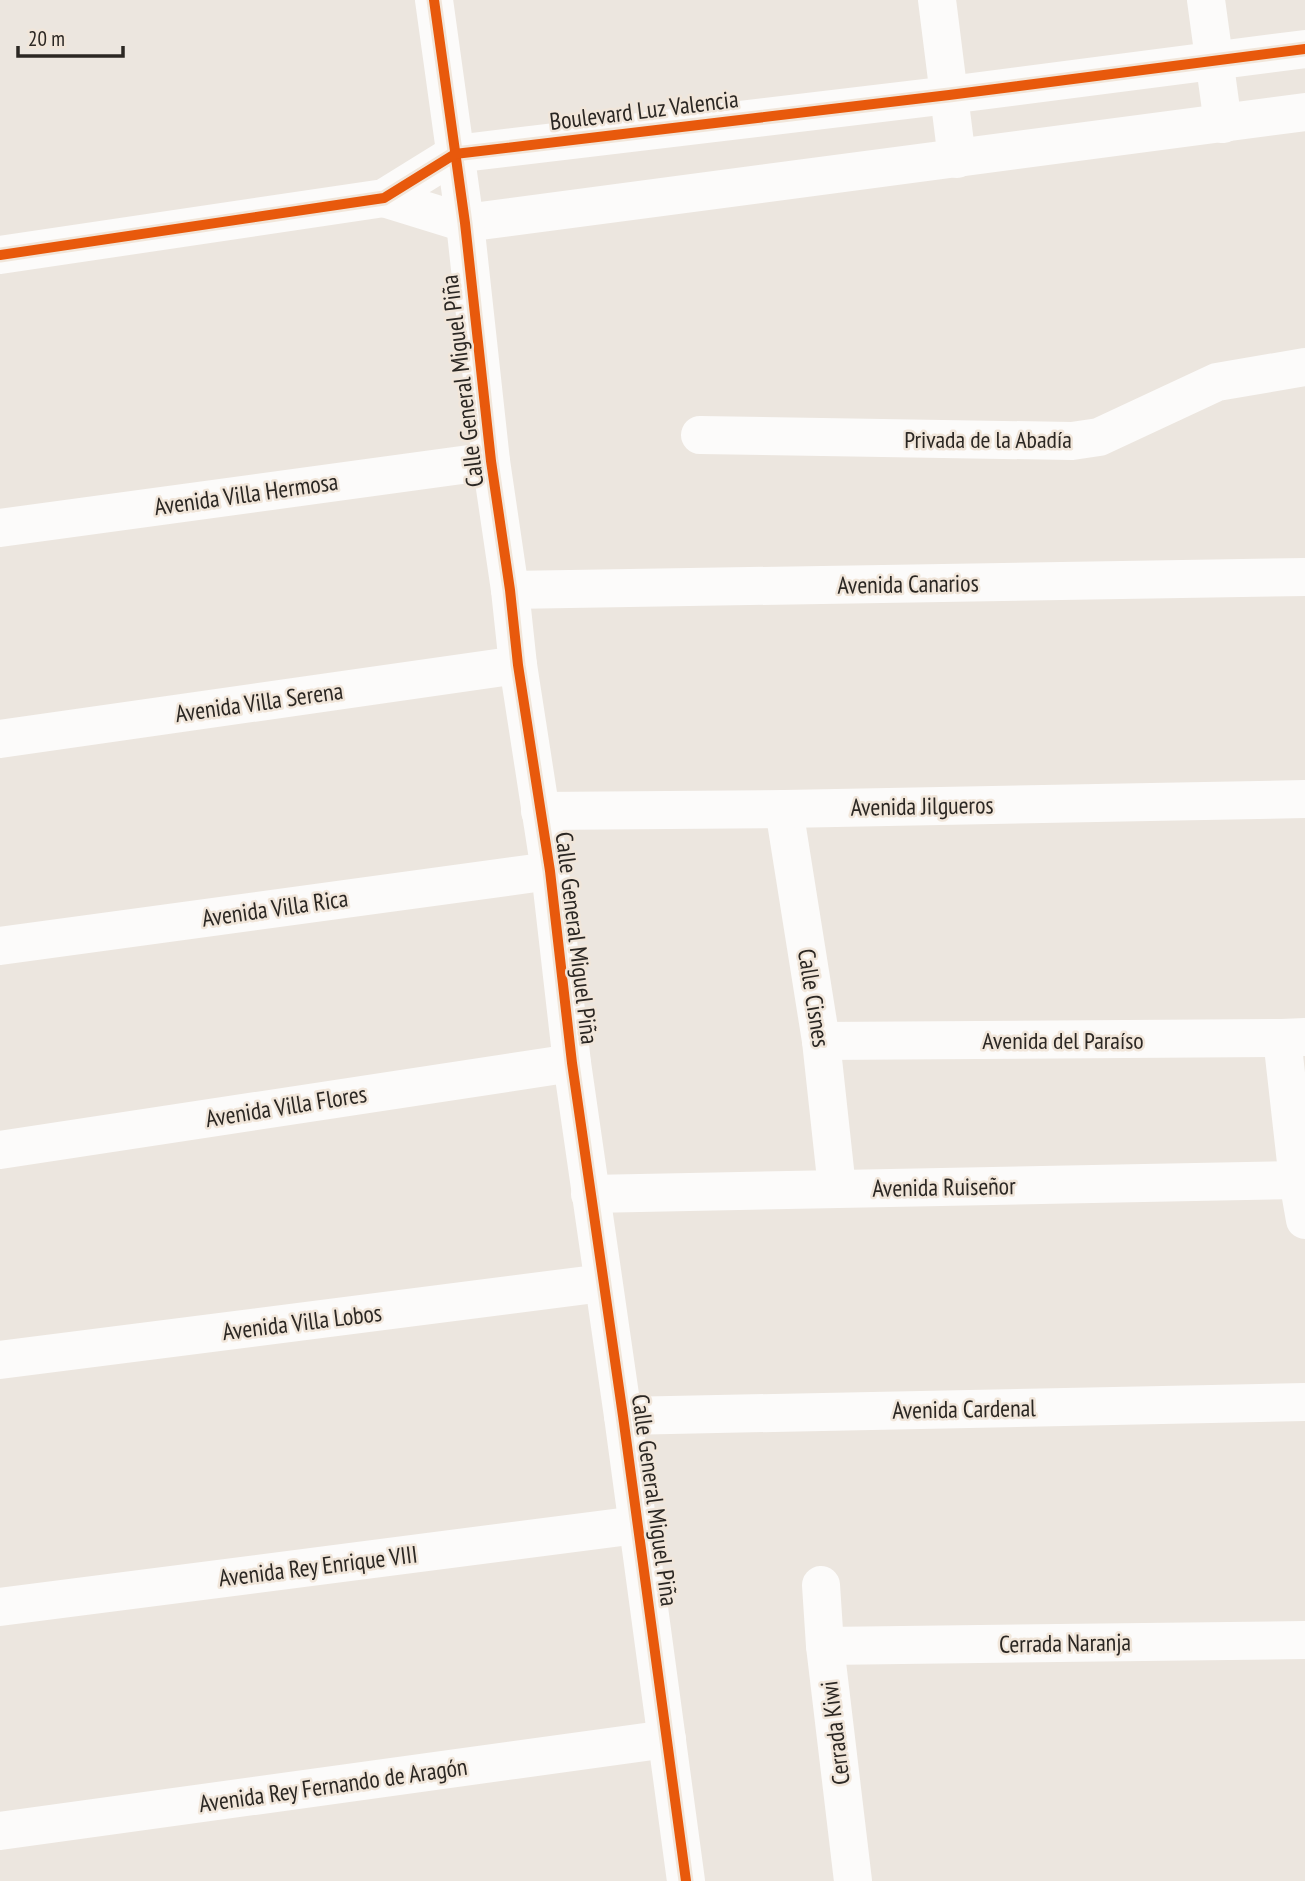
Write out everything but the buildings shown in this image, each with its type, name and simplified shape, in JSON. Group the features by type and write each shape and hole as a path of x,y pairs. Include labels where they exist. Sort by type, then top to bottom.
{"street":[{"name":"Calle General Miguel Piña","path":"434,0 465,223 491,461 550,871 572,1063 686,1881"},
{"path":"937,0 957,159"},
{"path":"1206,0 1223,124"},
{"name":"Boulevard Luz Valencia","path":"0,255 384,198 455,154 950,95 1305,49"},
{"name":"Boulevard Luz Valencia","path":"384,198 465,223 1305,112"},
{"name":"Privada de la Abadía","path":"700,435 1072,441 1099,437 1217,382 1305,367"},
{"name":"Avenida Villa Hermosa","path":"0,528 491,461"},
{"name":"Avenida Canarios","path":"510,590 1305,577"},
{"name":"Avenida Villa Serena","path":"0,739 519,666"},
{"name":"Avenida Jilgueros","path":"540,811 1305,799"},
{"name":"Calle Cisnes","path":"784,809 821,1041 837,1188"},
{"name":"Avenida Villa Rica","path":"0,946 550,871"},
{"path":"1294,1038 1298,1180 1305,1220"},
{"name":"Avenida del Paraíso","path":"821,1041 1294,1038"},
{"name":"Avenida Villa Flores","path":"0,1150 572,1063"},
{"name":"Avenida Ruiseñor","path":"590,1194 1298,1180"},
{"name":"Avenida Villa Lobos","path":"0,1360 603,1283"},
{"name":"Avenida Cardenal","path":"623,1416 1305,1402"},
{"name":"Avenida Rey Enrique VIII","path":"0,1607 637,1525"},
{"name":"Cerrada Kiwi","path":"821,1585 825,1646 853,1881"},
{"name":"Cerrada Naranja","path":"825,1646 1305,1640"},
{"name":"Avenida Rey Fernando de Aragón","path":"0,1831 667,1739"}],"cycle path":[{"path":"434,0 465,223 491,461 518,665 550,871 572,1063 686,1881"},
{"path":"0,255 384,198 455,154 1305,49"}]}
